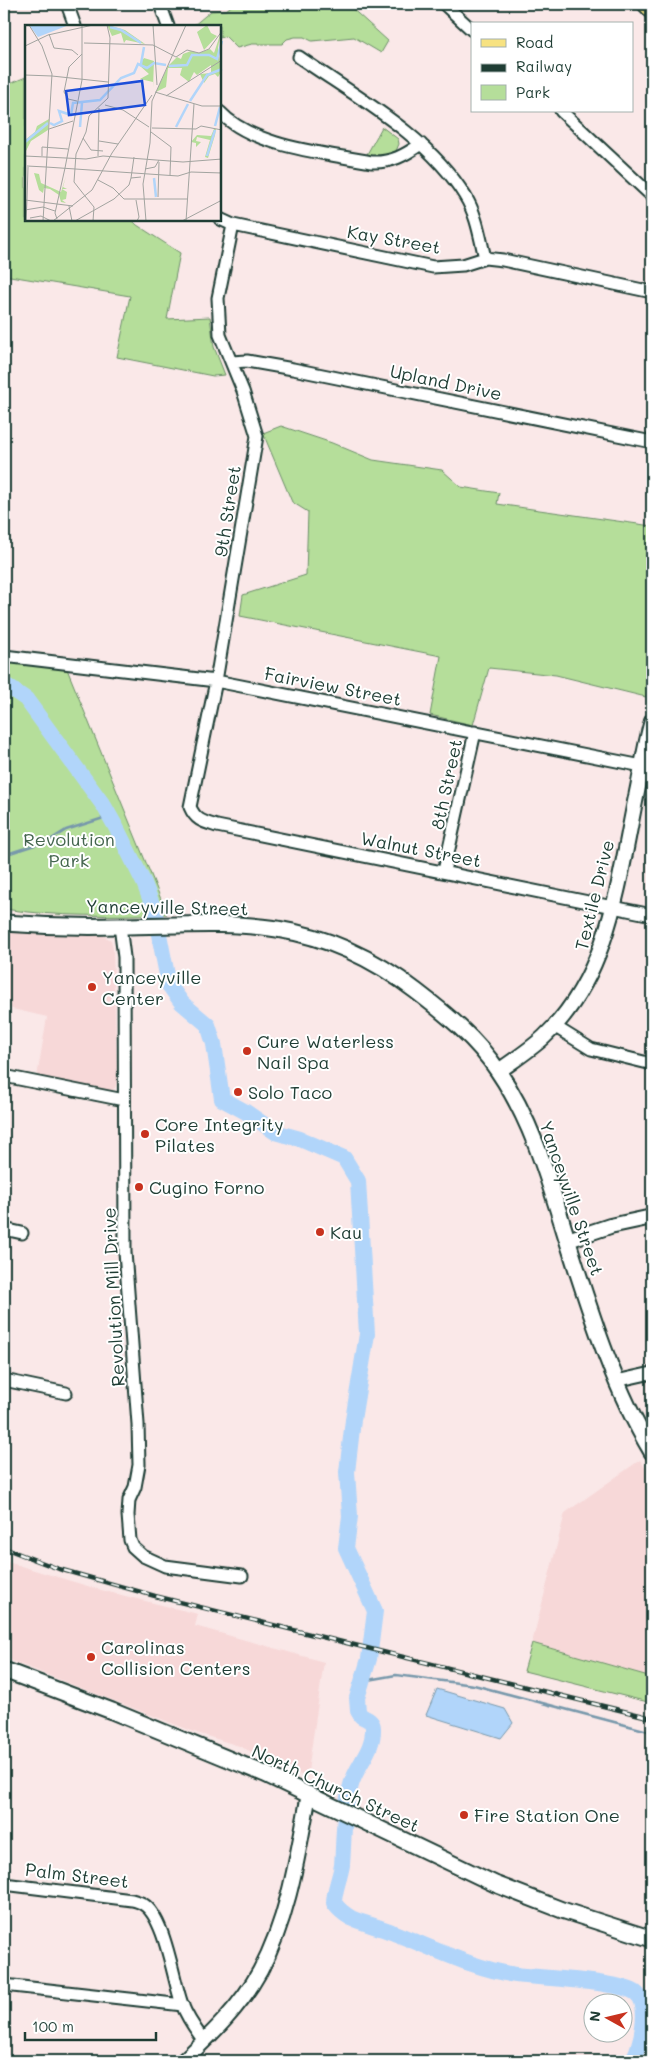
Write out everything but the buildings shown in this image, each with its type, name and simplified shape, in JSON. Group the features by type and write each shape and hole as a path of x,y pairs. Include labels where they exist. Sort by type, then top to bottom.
{"main road":[{"path":"646,4 652,10"},
{"name":"Yanceyville Street","path":"4,923 125,926 219,924 277,929 321,940 364,958 388,971 431,1002 460,1027 499,1071 533,1134 616,1381 637,1427 652,1452"},
{"name":"North Church Street","path":"4,1670 112,1711 309,1794 495,1884 562,1910 652,1939"}],"street":[{"path":"67,4 75,25"},
{"path":"160,4 168,25"},
{"path":"444,4 471,29"},
{"path":"299,57 422,144 448,172 466,197 477,225 484,258"},
{"path":"562,112 652,196"},
{"path":"221,113 228,120 267,141 372,162 386,163 402,158 422,144"},
{"name":"Kay Street","path":"221,219 233,225 433,266 463,265 484,258 503,260 652,292"},
{"name":"9th Street","path":"190,806 216,681 257,436 243,391 220,335 218,298 233,225"},
{"name":"Upland Drive","path":"232,362 247,361 293,369 652,442"},
{"name":"Fairview Street","path":"4,656 216,681 647,767"},
{"name":"Textile Drive","path":"499,1071 544,1037 573,1004 594,968 610,922 647,767 652,721"},
{"name":"8th Street","path":"444,872 475,732"},
{"name":"Walnut Street","path":"190,806 194,815 200,821 217,826 652,915"},
{"name":"Revolution Mill Drive","path":"125,926 125,1252 138,1424 139,1465 135,1487 129,1500 130,1540 133,1547 143,1556 166,1566 242,1576"},
{"path":"554,1026 591,1049 652,1064"},
{"path":"4,1076 124,1100"},
{"path":"568,1240 610,1226 652,1216"},
{"path":"4,1229 22,1233"},
{"path":"616,1381 652,1373"},
{"path":"4,1380 66,1393"},
{"path":"183,2061 226,2019 260,1971 285,1906 309,1794"},
{"name":"Palm Street","path":"4,1884 143,1903 151,1911 159,1925 183,2005 204,2041"},
{"path":"4,1985 183,2005"}],"shaded area":[{"path":"4,932 102,935 111,940 113,949 117,1082 115,1088 110,1092 37,1077 47,1017 4,1007"},
{"path":"640,1460 652,1478 652,1677 532,1643 565,1513"},
{"path":"4,1561 101,1590 198,1614 195,1626 324,1662 307,1778 239,1746 197,1733 4,1658"}],"green space":[{"path":"234,4 347,4 388,41 381,53 354,37 312,41 304,37 295,37 287,39 282,44 252,44 237,48 225,36 221,38 221,25 194,25 211,11 226,10"},
{"path":"25,77 25,221 133,221 180,253 167,319 210,317 214,347 225,375 213,376 117,357 130,296 4,275 4,86"},
{"path":"382,127 398,139 399,144 396,151 388,155 366,156"},
{"path":"281,426 332,443 373,460 442,470 461,487 499,493 497,504 652,526 652,681 646,697 556,675 489,668 473,725 430,715 441,656 240,616 243,595 306,575 308,512 292,502 263,433"},
{"name":"Revolution Park","path":"4,657 67,669 167,914 85,915 4,909"},
{"path":"532,1643 652,1677 652,1703 524,1671"}],"water":[{"path":"437,1689 505,1709 513,1723 501,1738 426,1715"}],"waterway":[{"path":"4,684 26,699 104,806 117,829 144,883 154,909 169,985 182,1003 208,1025 214,1044 222,1099 246,1112 275,1132 300,1139 344,1158 358,1181 367,1334 353,1420 347,1472 350,1516 346,1548 375,1611 369,1659 357,1698 358,1711 361,1716 371,1722 373,1736 368,1751 353,1778 348,1795 342,1865 334,1903 351,1918 485,1968 516,1975 597,1983 627,1989 636,1993 641,1999 644,2016 639,2047 632,2061"},
{"path":"4,855 50,840 66,830 110,816"},
{"path":"362,1681 396,1675 474,1685 652,1732"}],"railway":[{"path":"4,1548 59,1569 155,1596 652,1718"}],"place":[{"name":"Yanceyville Center","path":"92,987"},
{"name":"Cure Waterless Nail Spa","path":"247,1051"},
{"name":"Solo Taco","path":"238,1092"},
{"name":"Core Integrity Pilates","path":"145,1134"},
{"name":"Cugino Forno","path":"139,1187"},
{"name":"Kau","path":"320,1232"},
{"name":"Carolinas Collision Centers","path":"91,1657"},
{"name":"Fire Station One","path":"464,1815"}]}
